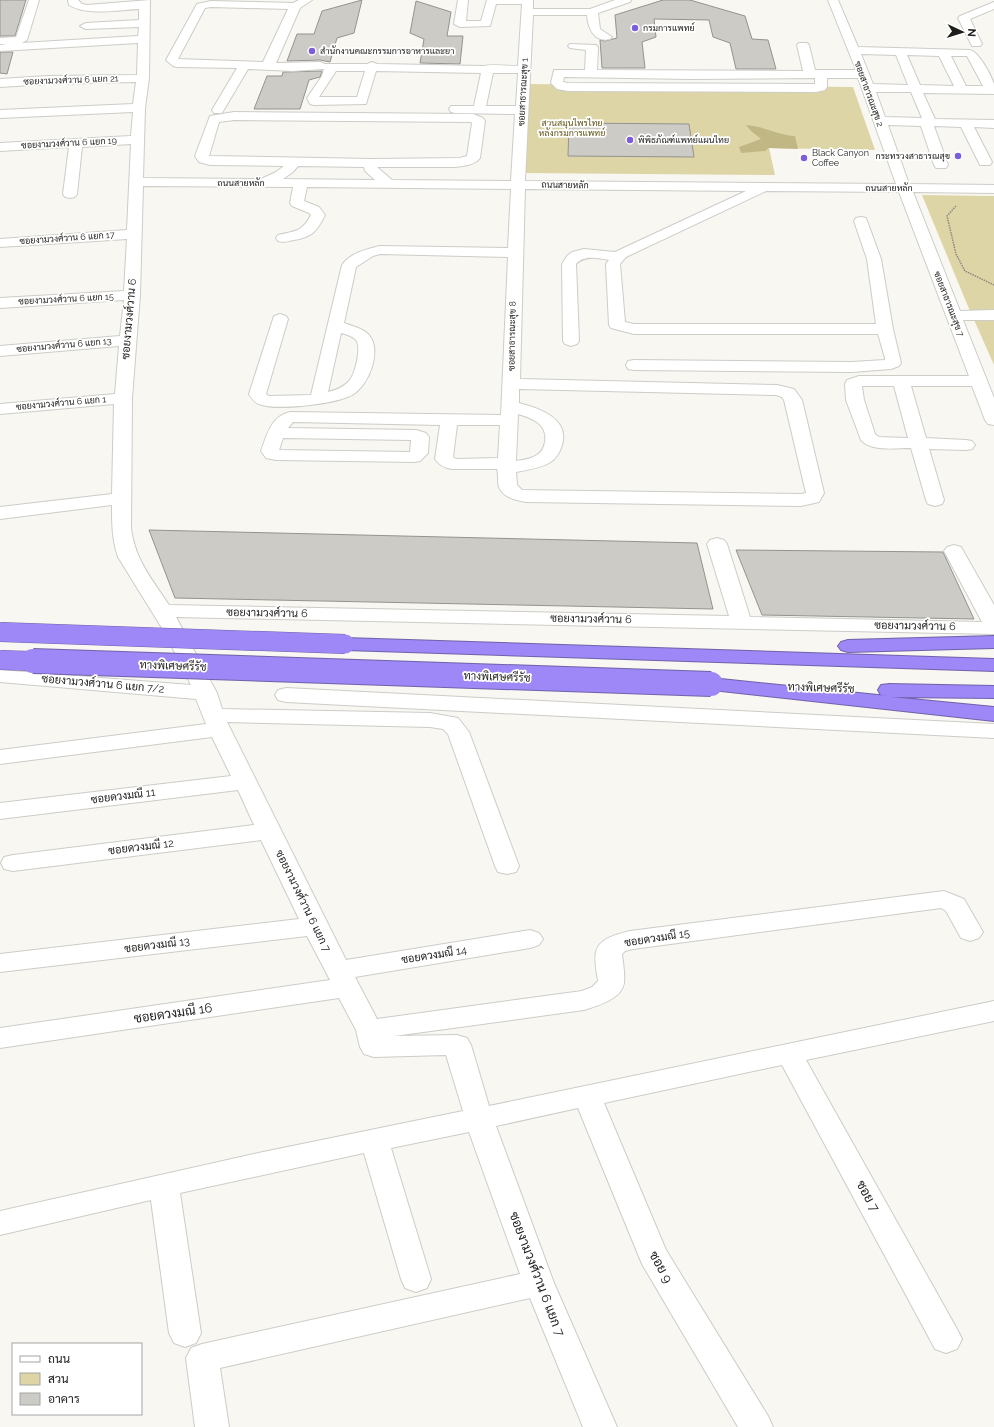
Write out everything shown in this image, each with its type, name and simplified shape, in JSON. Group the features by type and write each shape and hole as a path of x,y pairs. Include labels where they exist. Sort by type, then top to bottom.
{"highway":[{"path":"0,632 994,665"},
{"path":"699,655 838,647 994,642"},
{"name":"ทางพิเศษศรีรัช","path":"0,660 994,692"},
{"path":"711,684 994,714"}],"street":[{"path":"0,44 21,40 34,0"},
{"path":"73,0 73,3 78,6 87,8 145,2"},
{"path":"307,0 295,6 211,4 201,6 172,60 177,63 244,66 488,68 541,73 690,75 863,74"},
{"path":"464,0 460,24 466,25 486,24 492,1 592,12 626,0"},
{"name":"ซอยสาธารณะสุข 2","path":"833,0 863,74 904,188"},
{"name":"ซอยงามวงศ์วาน 6","path":"145,2 143,78 139,108 132,296 123,398 121,528 128,557 162,611 994,628"},
{"name":"ซอยสาธารณะสุข 1","path":"518,185 528,5"},
{"path":"976,44 964,18 994,5"},
{"path":"274,66 268,64 295,6"},
{"path":"592,12 594,29 598,34 606,37"},
{"path":"86,26 144,23"},
{"path":"0,44 143,39"},
{"path":"558,73 557,83 564,86 690,88 821,87 803,45"},
{"path":"574,46 592,47 591,74"},
{"path":"852,50 970,53 974,57 992,90 867,88"},
{"path":"900,52 916,89 941,165"},
{"path":"943,52 966,90 990,124"},
{"path":"218,110 244,66"},
{"path":"327,67 330,75 316,90 313,98 314,101 362,101 372,66"},
{"path":"479,110 488,68"},
{"path":"690,75 690,88"},
{"name":"ซอยงามวงศ์วาน 6 แยก 21","path":"0,83 48,80 143,78"},
{"path":"395,106 479,110 522,110"},
{"path":"0,114 139,108"},
{"path":"224,116 473,118 479,121 473,158 469,160 455,163 372,163 210,161 204,159 202,156 214,119 224,116"},
{"path":"880,121 990,124"},
{"path":"965,123 985,162"},
{"name":"ซอยงามวงศ์วาน 6 แยก 19","path":"0,147 138,140"},
{"path":"70,194 76,143"},
{"path":"262,183 283,174 288,170 293,162"},
{"path":"372,163 370,168 388,184"},
{"name":"ถนนสายหลัก","path":"136,182 994,189"},
{"path":"283,238 309,230 318,215 314,210 297,203 301,183"},
{"name":"ซอยสาธารณะสุข 8","path":"512,384 777,390 788,393 793,400 815,493 812,498 801,500 526,496 516,494 508,488 506,466 512,384 514,253 518,185"},
{"path":"764,188 619,257 613,264 617,325 623,328 885,329"},
{"name":"ซอยสาธารณะสุข 7","path":"904,188 994,420"},
{"path":"634,365 852,367 893,363 885,329 874,259 861,221"},
{"name":"ซอยงามวงศ์วาน 6 แยก 17","path":"0,243 135,234"},
{"path":"318,400 350,265 368,253 380,250 514,253"},
{"path":"571,341 569,264 571,259 578,254 619,257"},
{"name":"ซอยงามวงศ์วาน 6 แยก 15","path":"0,303 132,296"},
{"path":"954,316 994,315"},
{"path":"280,319 257,394 260,398 266,400 318,400 346,392 355,385 361,377 367,346 363,338 355,332 336,326"},
{"name":"ซอยงามวงศ์วาน 6 แยก 13","path":"0,351 128,340"},
{"path":"966,445 877,442 871,440 867,436 857,406 853,384 855,382 979,381"},
{"path":"901,382 936,500"},
{"name":"ซอยงามวงศ์วาน 6 แยก 1","path":"0,409 123,398"},
{"path":"277,433 416,435 420,437 419,453 414,457 276,455 272,454 270,451 277,433 283,421 290,417 449,420 532,412 545,419 553,427 554,436 552,451 543,459 506,466 452,464 444,459 449,420"},
{"path":"0,513 122,498"},
{"path":"717,544 741,622"},
{"path":"954,551 994,624"},
{"name":"ซอยงามวงศ์วาน 6 แยก 7","path":"162,611 187,653 245,782 315,926 369,1030 374,1047 457,1045 480,1119 539,1283 600,1427"},
{"name":"ซอยงามวงศ์วาน 6 แยก 7/2","path":"0,676 213,712"},
{"path":"286,695 994,731"},
{"path":"0,757 213,712 430,720 450,723 458,732 506,866"},
{"name":"ซอยดวงมณี 11","path":"0,811 245,782"},
{"name":"ซอยดวงมณี 12","path":"13,863 269,830"},
{"name":"ซอยดวงมณี 15","path":"369,1030 584,1000 601,994 611,984 609,952 616,945 630,940 944,899 955,905 970,932"},
{"name":"ซอยดวงมณี 13","path":"0,963 315,926"},
{"name":"ซอยดวงมณี 14","path":"342,979 530,939"},
{"name":"ซอยดวงมณี 16","path":"0,1038 342,979"},
{"path":"0,1223 164,1185 374,1140 421,1132 789,1053 994,1011"},
{"name":"ซอย 7","path":"789,1053 946,1339"},
{"name":"ซอย 9","path":"587,1096 653,1255 756,1427"},
{"path":"374,1140 416,1279"},
{"path":"164,1185 185,1333"},
{"path":"212,1427 202,1358 539,1283"}],"path":[{"path":"960,205 954,207 947,216 956,254 965,271 994,285"}],"green space":[{"name":"สวนสมุนไพรไทย หลังกรมการแพทย์","path":"527,84 853,87 875,150 769,148 775,175 524,173"},
{"path":"922,195 994,196 994,365 967,304"}],"shaded area":[{"path":"746,125 795,136 798,149 769,148 765,151 741,153 739,147 761,139"}],"building":[{"path":"0,0 26,0 15,36 0,36"},
{"path":"362,0 354,33 337,38 330,62 320,60 287,61 297,34 314,34 322,11"},
{"name":"กรมการแพทย์","path":"663,0 690,0 745,16 752,39 768,40 776,69 736,69 730,43 713,37 709,20 654,19 656,37 642,42 645,68 602,68 600,40 605,41 617,38 615,15"},
{"path":"416,1 451,12 447,36 463,36 460,64 420,63 424,39 410,33"},
{"path":"0,52 13,52 7,74 0,73"},
{"path":"322,71 320,77 309,80 300,109 254,109 267,76 282,76 283,72"},
{"name":"พิพิธภัณฑ์แพทย์แผนไทย","path":"569,123 689,124 694,157 568,156"},
{"path":"149,530 697,543 713,609 175,598"},
{"path":"736,550 943,552 974,619 762,615"}],"place":[{"name":"กรมการแพทย์","path":"635,28"},
{"name":"สำนักงานคณะกรรมการอาหารและยา","path":"312,51"},
{"name":"พิพิธภัณฑ์แพทย์แผนไทย","path":"630,140"},
{"name":"กระทรวงสาธารณสุข","path":"958,156"},
{"name":"Black Canyon Coffee","path":"804,158"}]}
